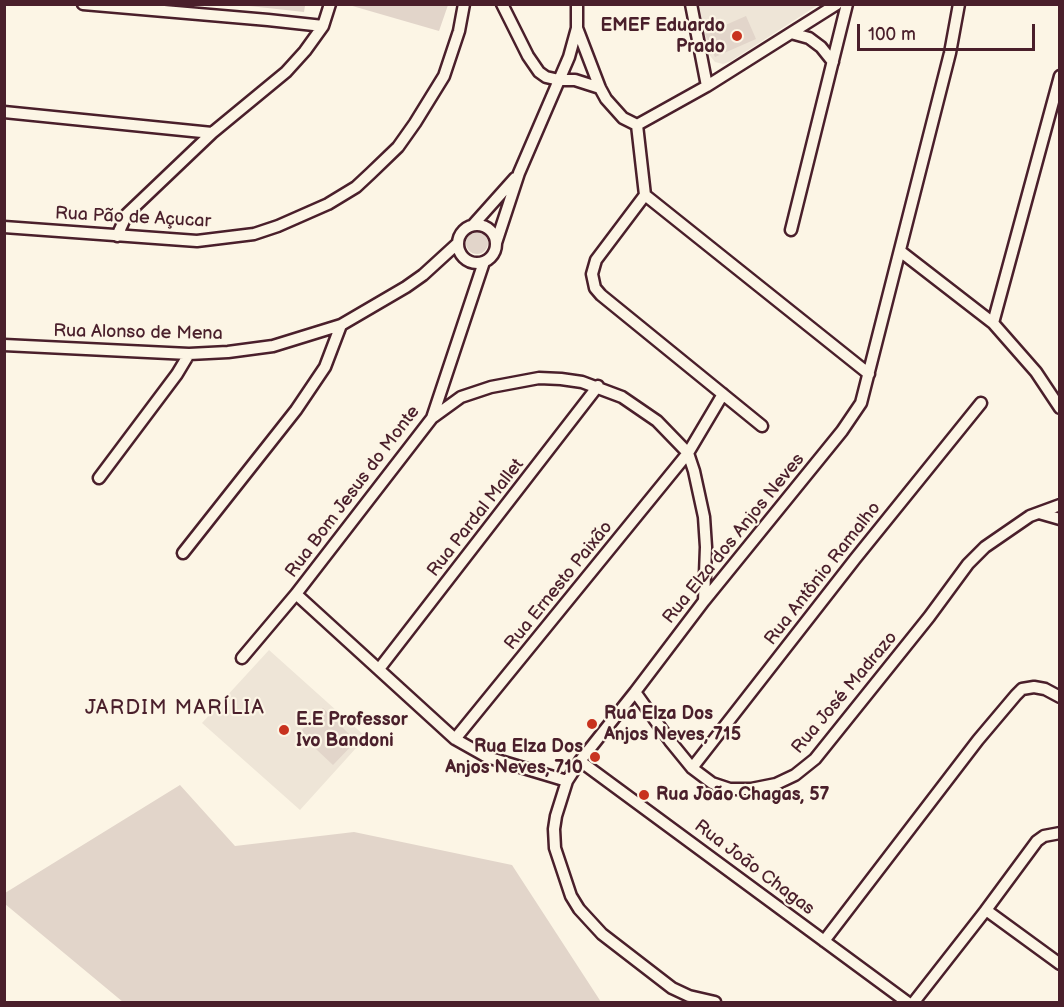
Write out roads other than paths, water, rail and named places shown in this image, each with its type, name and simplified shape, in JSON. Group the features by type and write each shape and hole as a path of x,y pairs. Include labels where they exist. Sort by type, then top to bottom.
{"street":[{"path":"83,4 185,9 323,26"},
{"path":"117,236 127,214 212,133 286,72 323,26 330,4"},
{"name":"Rua Pão de Açucar","path":"4,227 197,241 255,234 304,216 356,187 398,147 444,76 459,31 464,4"},
{"path":"502,4 528,56 539,72 546,77 576,80 600,88"},
{"path":"519,173 473,225 462,232 458,243 464,258 474,263 484,262 493,255 519,173 559,80 577,28 577,4"},
{"path":"691,4 707,86"},
{"path":"637,125 707,86 837,4"},
{"path":"791,230 847,4"},
{"name":"Rua Elza dos Anjos Neves","path":"715,1002 689,996 672,988 602,934 579,909 571,896 555,848 556,816 567,782 580,761 704,601 842,431 861,403 950,53 959,4"},
{"path":"577,28 600,88 615,111 637,125"},
{"path":"791,33 821,46 833,62"},
{"path":"993,323 1059,76"},
{"path":"4,112 212,133"},
{"path":"637,125 645,195 597,261 592,274 595,288 762,426"},
{"path":"645,195 869,374"},
{"path":"473,225 486,227 495,236 496,243"},
{"name":"Rua Alonso de Mena","path":"9,345 189,354 273,346 341,325 406,287 423,275 458,243"},
{"path":"900,251 993,323 1030,365 1059,408"},
{"name":"Rua Bom Jesus do Monte","path":"242,658 296,594 432,418 484,262"},
{"path":"183,553 297,410 325,367 341,325"},
{"path":"4,336 9,345"},
{"path":"99,478 177,374 189,354"},
{"path":"432,418 461,397 491,387 539,378 561,379 598,386 622,397 657,421 688,453 704,517 706,547 704,601"},
{"name":"Rua Pardal Mallet","path":"379,669 598,386"},
{"name":"Rua Ernesto Paixão","path":"455,739 688,453 723,394"},
{"name":"Rua Antônio Ramalho","path":"692,768 862,550 981,403"},
{"name":"Rua José Madrazo","path":"635,692 692,768 712,783 730,789 751,789 776,784 795,775 815,759 929,617 968,564 985,547 1007,531 1059,505"},
{"path":"1039,513 1059,519"},
{"path":"296,594 455,739 487,757 567,782"},
{"path":"824,941 978,740 1022,690 1034,687 1045,689 1059,697"},
{"name":"Rua João Chagas","path":"580,761 907,1002"},
{"path":"914,1002 1037,841 1044,836 1059,833"},
{"path":"986,910 1059,964"}],"place":[{"name":"EMEF Eduardo Prado","path":"737,36"},
{"name":"Rua Elza Dos Anjos Neves, 715","path":"592,724"},
{"name":"E.E Professor Ivo Bandoni","path":"284,730"},
{"name":"Rua Elza Dos Anjos Neves, 710","path":"595,757"},
{"name":"Rua João Chagas, 57","path":"644,795"}],"district":[{"name":"JARDIM MARÍLIA","path":"175,709"}]}
